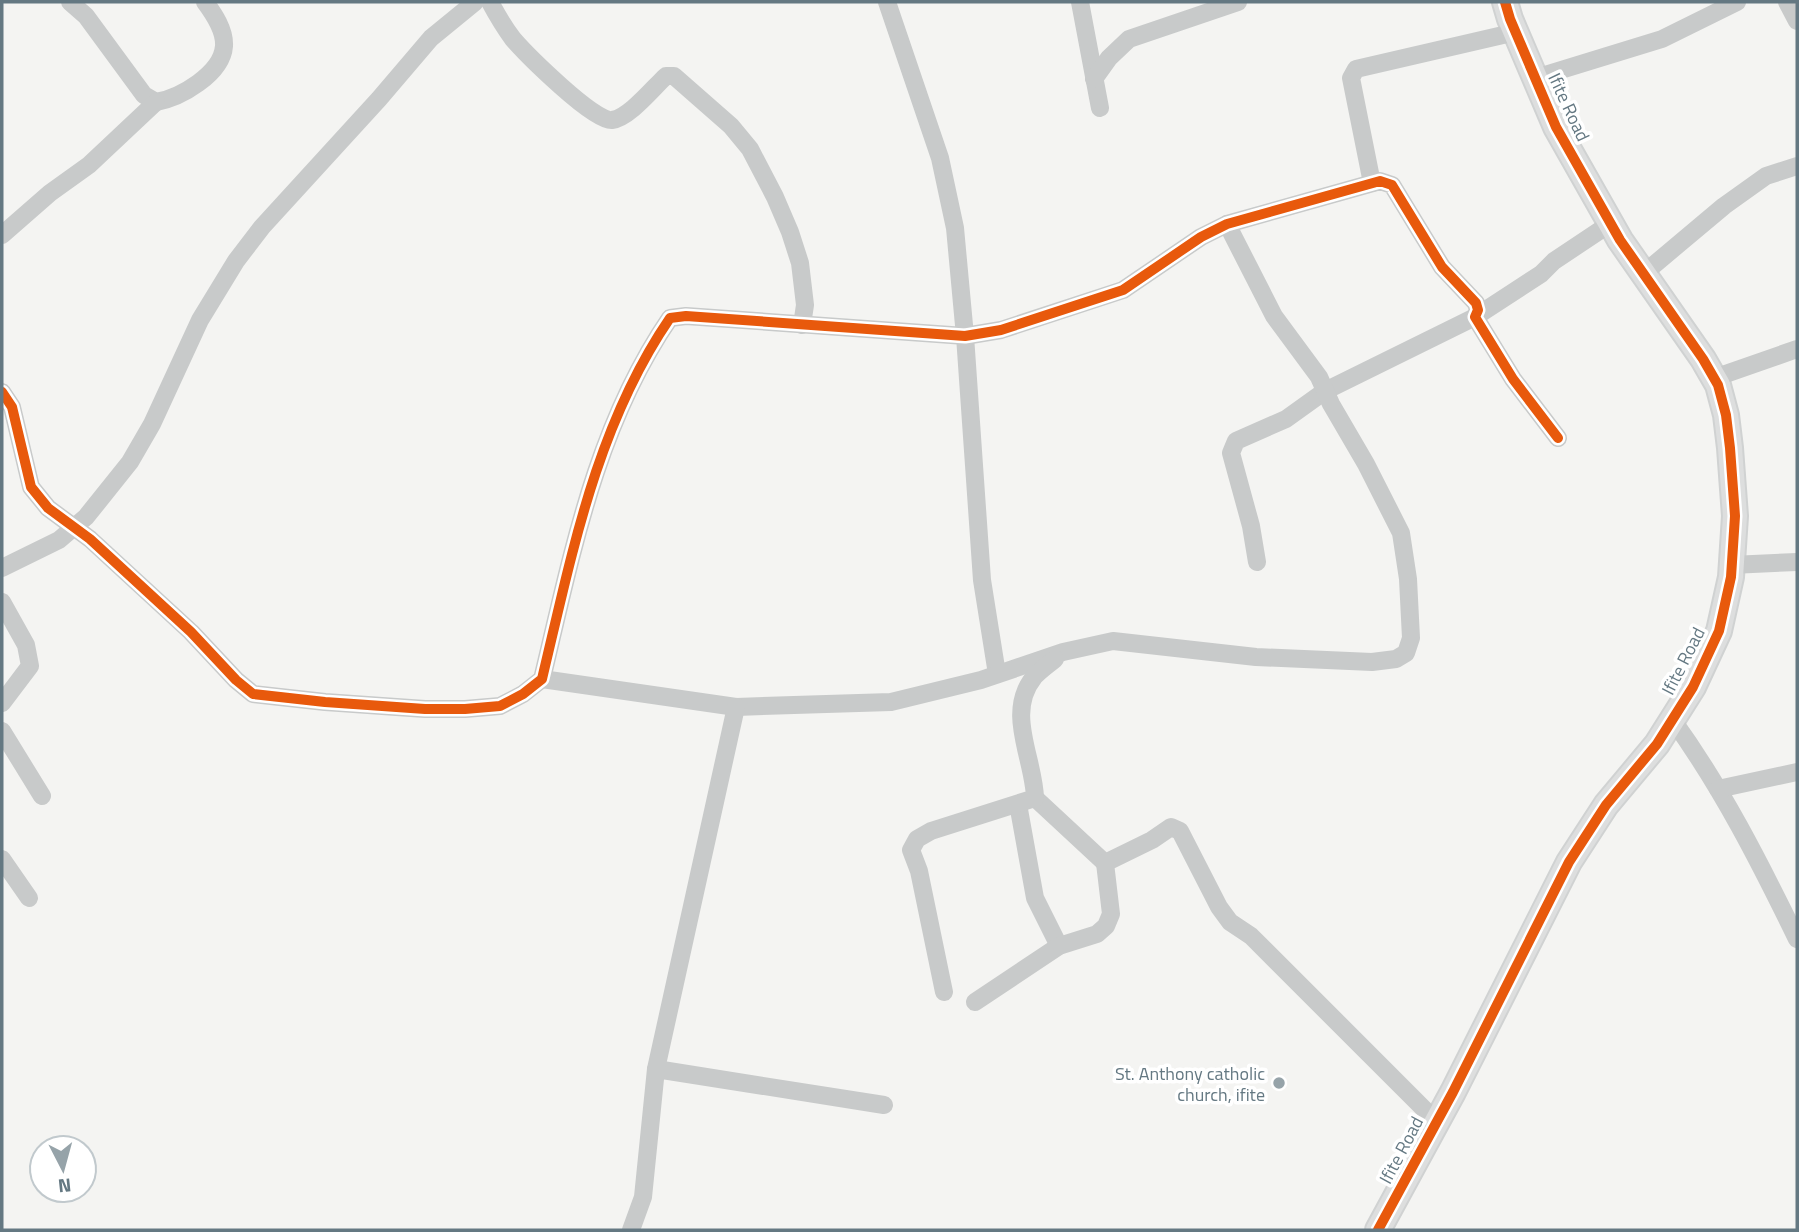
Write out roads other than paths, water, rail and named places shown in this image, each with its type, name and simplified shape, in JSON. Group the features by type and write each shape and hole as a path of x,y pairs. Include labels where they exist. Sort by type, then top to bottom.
{"street":[{"path":"70,2 86,16 144,95 156,102"},
{"path":"2,235 50,193 89,165 156,102 190,90 214,67 225,48 222,31 205,2"},
{"path":"2,568 59,540 86,517 130,462 152,424 200,320 236,261 262,227 431,38 475,2"},
{"path":"491,2 513,39 557,83 601,118 614,120 627,113 666,76 674,76 732,126 750,149 790,232 800,263 805,305 802,325"},
{"path":"887,2 940,158 954,228 965,336 982,580 997,674"},
{"path":"1080,2 1100,108"},
{"path":"1094,79 1108,58 1129,39 1238,2"},
{"name":"Ifite Road","path":"1378,1230 1437,1122 1569,862 1606,805 1657,744 1693,687 1719,631 1731,565 1735,516 1730,448 1726,415 1714,378 1620,240 1556,127 1505,2"},
{"path":"1535,78 1662,39 1737,2"},
{"path":"1787,2 1797,21"},
{"path":"1372,183 1351,78 1356,69 1516,32"},
{"path":"1643,274 1724,205 1755,183 1766,176 1797,166"},
{"path":"2,392 12,407 31,487 48,508 75,526 191,632 236,680 253,694 325,702 465,709 500,706 523,694 542,679 583,508 601,456 611,430 657,338 670,318 686,316 965,336 1001,330 1123,290 1201,237 1227,224 1380,181 1392,185 1442,267 1476,303 1478,310 1475,317"},
{"path":"1257,562 1251,526 1231,453 1236,441 1286,419 1325,391 1475,317 1541,274 1554,261 1611,223"},
{"path":"542,679 736,707 891,702 997,674 1063,652 1113,641 1256,657 1372,662 1396,659 1406,653 1411,638 1408,579 1401,533 1318,377 1274,316 1227,224"},
{"path":"1475,317 1513,379 1558,438"},
{"path":"1714,378 1797,349"},
{"path":"1731,565 1797,562"},
{"path":"2,602 26,645 30,666 2,703"},
{"path":"1059,946 1035,898 1022,739 1023,702 1034,677 1063,652"},
{"path":"631,1230 643,1196 656,1069 736,707"},
{"path":"1672,719 1698,755 1734,816 1797,939"},
{"path":"2,731 42,796"},
{"path":"1718,789 1797,772"},
{"path":"975,1002 1059,946 1097,934 1106,926 1111,914 1105,863 1026,801"},
{"path":"944,992 919,870 911,850 917,839 931,831 1026,801"},
{"path":"1105,863 1152,840 1171,827 1180,831 1219,907 1230,922 1251,936 1437,1122"},
{"path":"2,859 29,898"},
{"path":"656,1069 884,1105"}],"place":[{"name":"St. Anthony catholic church, ifite","path":"1279,1083"}]}
